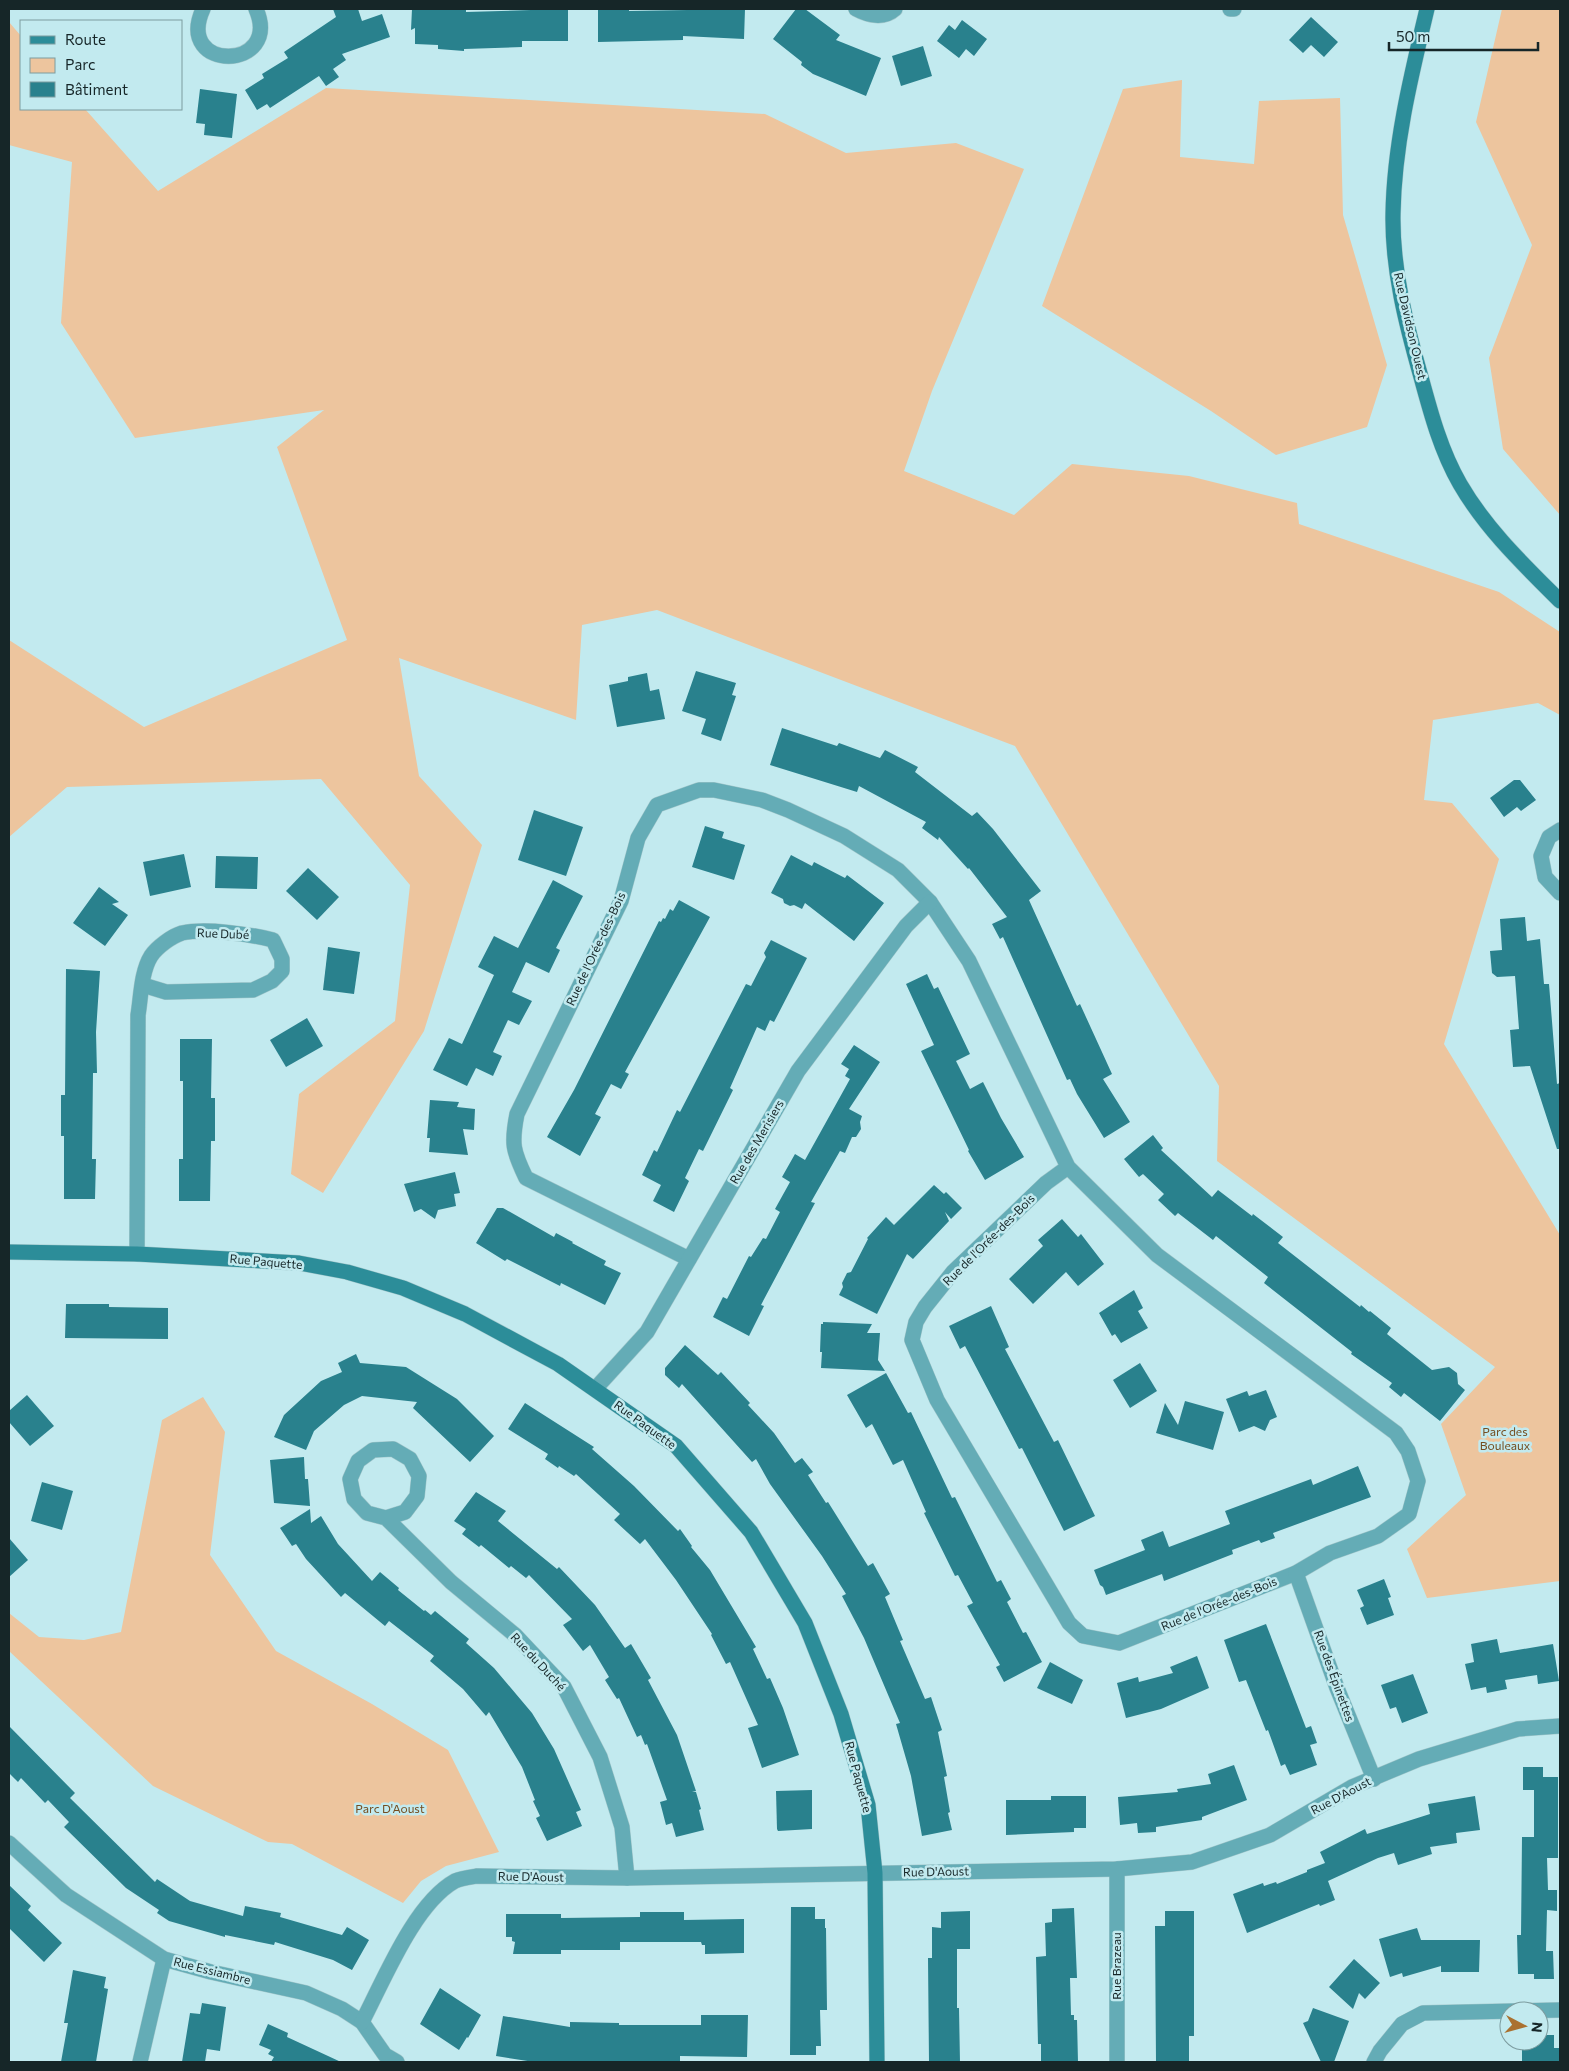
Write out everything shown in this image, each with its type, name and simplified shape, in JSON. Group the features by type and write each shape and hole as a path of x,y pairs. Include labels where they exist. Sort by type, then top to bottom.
{"street":[{"path":"202,9 198,19 198,31 201,41 212,52 228,57 238,56 248,50 256,41 260,28 257,9"},
{"path":"856,9 867,15 879,16 890,13 895,9"},
{"name":"Rue Davidson Ouest","path":"1427,9 1414,63 1395,168 1393,216 1395,256 1400,294 1428,400 1446,458 1476,510 1494,533 1560,602"},
{"name":"Rue de l'Orée-des-Bois","path":"690,1259 526,1178 515,1154 512,1136 517,1114 621,900 638,838 657,805 700,790 714,790 762,800 844,836 898,870 930,902 968,961 1068,1167 1157,1255 1361,1408 1382,1420 1396,1433 1408,1451 1418,1481 1409,1514 1378,1536 1330,1553 1296,1573 1119,1643 1083,1636 1069,1623 937,1400 912,1340 916,1322 925,1307 953,1272 1046,1183 1068,1167"},
{"path":"1560,830 1549,837 1541,856 1545,877 1560,893"},
{"name":"Rue des Merisiers","path":"595,1388 646,1332 798,1070 906,926 930,902"},
{"name":"Rue Dubé","path":"137,1254 138,1016 142,985 151,956 165,942 180,934 193,932 250,934 273,940 282,959 282,971 272,981 253,990 166,992 142,985"},
{"name":"Rue Paquette","path":"9,1252 137,1254 299,1263 347,1272 403,1288 465,1314 558,1364 676,1446 751,1532 805,1623 841,1714 868,1804 875,1873 877,2062"},
{"name":"Rue du Duché","path":"386,1518 405,1512 417,1496 419,1476 410,1459 393,1449 373,1450 358,1461 350,1479 354,1499 367,1513 386,1518 451,1582 515,1635 564,1687 600,1757 622,1827 626,1878"},
{"name":"Rue des Épinettes","path":"1296,1573 1337,1688 1374,1779"},
{"name":"Rue D'Aoust","path":"362,2022 420,1913 437,1893 457,1880 478,1876 626,1878 1117,1869 1192,1862 1270,1835 1352,1787 1419,1759 1518,1729 1560,1726"},
{"name":"Rue Essiambre","path":"9,1843 66,1895 164,1959 211,1972 306,1993 342,2009 362,2022 385,2055 397,2062"},
{"name":"Rue Brazeau","path":"1117,1869 1117,2062"},
{"path":"140,2062 164,1959"},
{"path":"1374,2062 1380,2050 1402,2024 1423,2013 1560,2010"}],"green space":[{"path":"1502,9 1560,9 1560,515 1503,449 1489,358 1532,245 1476,122"},
{"name":"Parc des Bouleaux","path":"9,22 20,35 20,110 86,110 158,191 326,88 765,114 846,153 956,143 1024,169 932,391 904,471 1014,515 1072,464 1189,476 1297,503 1299,524 1499,592 1560,632 1560,715 1538,703 1433,720 1424,800 1452,803 1499,859 1444,1044 1560,1235 1560,1581 1427,1598 1407,1549 1466,1495 1441,1424 1495,1367 1217,1161 1219,1086 1015,746 657,610 582,625 576,720 399,658 419,776 482,845 424,1031 323,1193 291,1174 299,1094 395,1021 410,885 321,779 67,787 9,837 9,640 144,727 347,640 277,447 324,410 135,438 61,323 72,162 9,145"},
{"path":"1182,80 1180,157 1254,164 1259,101 1340,98 1343,215 1387,365 1367,427 1276,455 1211,411 1042,306 1123,89"},
{"name":"Parc D'Aoust","path":"203,1397 225,1432 210,1555 276,1651 372,1704 448,1750 499,1852 446,1866 421,1881 403,1903 292,1844 268,1842 153,1786 9,1651 9,1613 39,1637 84,1640 121,1632 162,1420"}],"building":[{"path":"333,9 358,9 362,21 382,14 390,37 342,54 346,60 333,69 339,77 326,86 319,76 270,108 267,104 257,110 245,90 264,78 262,74 288,58 284,52 336,17"},
{"path":"412,9 466,10 466,12 568,10 568,41 522,41 522,47 464,49 464,51 438,49 438,45 415,44 415,28 411,30"},
{"path":"598,9 629,9 629,11 745,9 744,39 683,36 683,40 598,42"},
{"path":"796,9 805,9 840,35 836,40 881,58 866,96 813,74 801,65 802,62 773,39"},
{"path":"1311,17 1338,42 1324,57 1311,45 1303,53 1289,40"},
{"path":"962,20 987,39 974,56 966,49 959,58 937,41 949,25 955,30"},
{"path":"923,46 932,76 901,86 892,56"},
{"path":"200,89 237,94 232,138 204,135 205,124 196,123"},
{"path":"696,671 736,683 732,695 736,696 721,741 701,734 706,719 682,711"},
{"path":"647,673 650,691 659,689 665,719 617,727 609,685 628,681 628,677"},
{"path":"782,728 837,746 839,743 880,758 885,750 918,767 915,772 972,816 977,812 993,829 1041,891 1029,900 1077,1006 1080,1004 1112,1074 1103,1079 1130,1122 1104,1138 1070,1079 1067,1080 1003,937 1000,939 992,924 1007,917 969,868 939,837 938,840 922,828 926,822 859,786 857,792 770,765"},
{"path":"1514,780 1520,780 1536,800 1521,811 1517,807 1504,817 1490,798"},
{"path":"534,810 583,827 566,876 518,860"},
{"path":"705,826 724,832 722,838 745,845 734,880 692,867"},
{"path":"184,854 191,887 150,896 143,862"},
{"path":"791,855 812,866 814,862 845,878 847,875 884,903 854,941 805,903 802,909 794,905 790,906 784,903 783,899 771,893"},
{"path":"216,856 258,857 257,889 215,888"},
{"path":"308,868 339,897 317,920 286,891"},
{"path":"553,880 583,896 556,948 560,950 549,973 526,962 512,992 532,1001 519,1025 508,1020 493,1052 502,1056 493,1076 476,1068 467,1086 433,1070 449,1038 462,1044 494,975 478,967 494,936 518,948"},
{"path":"99,887 119,902 112,904 128,915 105,946 73,923"},
{"path":"679,900 710,917 625,1072 629,1074 621,1089 611,1084 595,1114 601,1117 580,1156 547,1137 574,1090 659,921 661,922 663,918 665,919 670,909 673,911"},
{"path":"1525,917 1527,941 1540,939 1544,984 1549,984 1557,1084 1560,1083 1560,1149 1557,1149 1530,1066 1513,1067 1510,1030 1519,1029 1515,976 1497,977 1492,973 1490,951 1502,950 1500,919"},
{"path":"771,940 807,958 774,1022 770,1020 765,1031 757,1027 730,1088 733,1090 703,1151 699,1149 685,1178 689,1181 674,1212 653,1201 661,1185 642,1175 654,1150 657,1152 677,1110 680,1112 746,984 751,986 766,957 764,953"},
{"path":"328,947 360,952 354,994 323,990"},
{"path":"66,969 100,971 96,1032 97,1073 93,1073 92,1159 96,1159 95,1199 64,1199 64,1136 61,1136 61,1095 65,1095"},
{"path":"927,974 934,989 938,987 970,1054 956,1061 970,1089 983,1082 1024,1157 985,1180 968,1151 921,1051 934,1045 906,984"},
{"path":"307,1018 323,1046 286,1067 270,1040"},
{"path":"180,1039 212,1039 211,1098 215,1098 215,1141 211,1141 210,1201 179,1201 179,1159 183,1159 183,1081 180,1081"},
{"path":"854,1045 880,1062 849,1109 862,1116 860,1122 861,1129 856,1137 852,1137 845,1153 840,1151 811,1202 815,1203 761,1305 764,1306 749,1336 713,1317 723,1297 727,1299 749,1256 751,1257 763,1238 766,1239 780,1212 775,1209 790,1182 782,1177 795,1154 805,1160 850,1079 845,1076 849,1069 841,1064"},
{"path":"430,1100 459,1102 457,1107 475,1109 474,1130 463,1129 468,1155 429,1152 430,1138 427,1138"},
{"path":"1153,1135 1163,1148 1161,1150 1212,1197 1218,1190 1283,1237 1278,1243 1360,1307 1361,1305 1370,1311 1391,1328 1387,1334 1432,1370 1449,1367 1457,1373 1458,1384 1465,1390 1440,1421 1404,1393 1401,1397 1389,1387 1392,1383 1351,1354 1352,1352 1264,1283 1268,1277 1216,1236 1213,1240 1178,1213 1175,1216 1158,1200 1164,1194 1143,1174 1139,1177 1124,1159"},
{"path":"455,1172 460,1193 454,1194 456,1206 438,1210 435,1219 421,1209 414,1212 404,1184"},
{"path":"934,1185 944,1194 946,1192 962,1208 951,1219 945,1212 949,1221 913,1259 907,1254 877,1314 839,1295 843,1287 842,1283 847,1273 851,1272 867,1238 886,1217 894,1225"},
{"path":"497,1208 503,1208 554,1237 556,1233 606,1261 604,1265 621,1273 605,1305 561,1283 560,1286 507,1259 505,1261 476,1243"},
{"path":"1062,1219 1078,1237 1081,1234 1104,1264 1078,1286 1066,1272 1033,1304 1009,1279 1043,1246 1038,1240"},
{"path":"1134,1290 1143,1308 1138,1311 1148,1328 1121,1343 1115,1334 1112,1336 1099,1313"},
{"path":"66,1304 109,1304 109,1307 168,1308 168,1339 65,1338"},
{"path":"991,1306 1009,1347 1005,1349 1054,1442 1058,1440 1095,1516 1064,1531 1022,1448 1019,1449 965,1346 960,1349 949,1326"},
{"path":"823,1322 872,1324 867,1333 880,1333 878,1360 885,1371 821,1368 821,1324"},
{"path":"685,1345 718,1375 721,1372 750,1403 748,1405 774,1433 795,1463 802,1458 813,1472 808,1475 826,1503 828,1502 868,1566 873,1563 890,1594 885,1597 903,1640 900,1641 925,1699 931,1697 942,1730 938,1732 947,1776 944,1777 952,1830 922,1836 911,1776 896,1724 900,1723 864,1638 842,1596 846,1594 822,1556 770,1484 756,1459 752,1462 682,1384 679,1388 665,1375 665,1368"},
{"path":"356,1354 360,1363 406,1367 457,1399 494,1436 470,1462 413,1408 417,1402 362,1396 344,1405 314,1431 306,1450 274,1437 284,1415 321,1381 342,1372 338,1363"},
{"path":"1140,1363 1157,1391 1130,1408 1113,1380"},
{"path":"886,1373 908,1413 911,1412 952,1498 955,1497 997,1582 1001,1580 1011,1599 1007,1602 1023,1633 1026,1632 1042,1662 1004,1682 996,1667 1000,1665 967,1606 973,1603 958,1575 955,1576 924,1513 926,1512 903,1460 893,1465 872,1424 866,1428 847,1395"},
{"path":"1266,1390 1277,1417 1270,1420 1265,1431 1254,1426 1239,1432 1226,1399 1247,1391 1249,1396"},
{"path":"27,1395 54,1426 30,1446 9,1422 9,1411"},
{"path":"1185,1401 1224,1412 1213,1450 1156,1433 1165,1403 1178,1425"},
{"path":"525,1403 594,1447 592,1449 634,1486 678,1531 680,1529 691,1547 710,1570 756,1647 753,1649 767,1679 770,1678 783,1708 799,1755 762,1768 748,1728 758,1725 730,1662 726,1664 712,1634 676,1580 645,1539 640,1544 614,1520 620,1514 576,1474 574,1476 559,1466 558,1468 545,1459 548,1454 508,1429"},
{"path":"304,1457 305,1479 308,1479 310,1506 274,1503 270,1460"},
{"path":"1358,1466 1371,1497 1273,1533 1275,1538 1261,1543 1259,1540 1232,1550 1233,1554 1164,1581 1162,1574 1106,1595 1103,1587 1100,1585 1094,1570 1145,1550 1141,1540 1163,1531 1169,1547 1230,1524 1225,1511 1311,1479 1313,1485"},
{"path":"42,1482 73,1491 62,1530 31,1521"},
{"path":"476,1492 506,1511 498,1521 557,1569 559,1567 595,1605 625,1648 631,1644 651,1678 648,1680 677,1735 696,1791 692,1792 696,1792 704,1830 676,1837 672,1823 666,1825 660,1802 667,1800 647,1744 645,1745 641,1735 637,1737 619,1698 617,1699 605,1680 609,1677 590,1645 583,1651 563,1625 572,1619 529,1575 526,1578 511,1566 509,1568 481,1545 479,1547 462,1534 466,1529 454,1521"},
{"path":"310,1509 311,1523 321,1516 338,1544 372,1581 380,1572 399,1588 398,1590 424,1611 431,1615 435,1611 469,1639 466,1643 494,1668 532,1713 554,1749 581,1810 576,1812 582,1826 547,1841 536,1818 540,1816 522,1767 489,1712 486,1716 463,1689 430,1661 434,1656 389,1621 385,1626 345,1593 341,1597 306,1559 296,1544 292,1546 280,1528"},
{"path":"9,1538 28,1560 9,1577"},
{"path":"1384,1579 1391,1597 1388,1598 1394,1615 1367,1625 1360,1608 1364,1606 1357,1590"},
{"path":"1266,1624 1306,1728 1311,1726 1317,1743 1310,1745 1317,1765 1290,1775 1285,1764 1281,1766 1268,1730 1266,1731 1246,1680 1239,1682 1224,1640"},
{"path":"1497,1639 1500,1653 1553,1644 1559,1681 1538,1684 1537,1675 1505,1680 1507,1689 1487,1693 1486,1687 1471,1690 1465,1664 1474,1662 1471,1644"},
{"path":"1197,1656 1209,1688 1161,1709 1126,1718 1117,1683 1138,1677 1139,1682 1173,1673 1170,1667"},
{"path":"1050,1662 1083,1680 1072,1704 1037,1688"},
{"path":"1413,1674 1428,1713 1402,1723 1396,1707 1390,1709 1381,1685"},
{"path":"9,1726 75,1793 70,1798 155,1882 157,1879 190,1901 243,1916 245,1906 281,1913 280,1917 342,1935 347,1927 369,1940 352,1970 333,1960 275,1942 274,1945 225,1935 225,1937 169,1921 157,1913 159,1910 126,1888 64,1827 69,1822 48,1800 45,1803 21,1778 18,1782 9,1773"},
{"path":"1234,1765 1247,1800 1202,1817 1202,1820 1156,1827 1156,1832 1138,1833 1137,1823 1120,1825 1118,1797 1178,1792 1177,1789 1211,1784 1208,1774"},
{"path":"1523,1767 1543,1767 1543,1777 1558,1777 1558,1858 1547,1858 1548,1890 1557,1890 1557,1911 1547,1910 1546,1951 1553,1951 1554,1979 1534,1979 1534,1974 1518,1974 1517,1935 1521,1935 1522,1837 1534,1837 1534,1790 1523,1790"},
{"path":"812,1790 812,1829 778,1831 776,1791"},
{"path":"1051,1796 1086,1796 1086,1828 1074,1828 1074,1832 1006,1835 1006,1800 1051,1800"},
{"path":"1475,1796 1480,1830 1456,1833 1457,1843 1430,1847 1432,1854 1398,1865 1394,1853 1378,1858 1328,1881 1335,1900 1320,1906 1319,1904 1247,1933 1233,1894 1263,1883 1264,1886 1276,1882 1277,1884 1307,1872 1307,1870 1325,1863 1320,1852 1365,1829 1367,1834 1430,1814 1428,1804"},
{"path":"9,1885 31,1906 28,1910 62,1943 44,1962 9,1928"},
{"path":"791,1907 815,1907 815,1919 825,1919 827,2010 820,2010 821,2046 816,2046 816,2055 790,2055"},
{"path":"1074,1908 1077,1978 1070,1978 1071,2015 1074,2015 1074,2020 1077,2020 1078,2062 1041,2062 1041,2044 1038,2044 1036,1957 1046,1956 1045,1923 1052,1922 1052,1909"},
{"path":"970,1911 970,1949 957,1949 957,2008 959,2008 960,2062 929,2062 928,1958 932,1958 932,1927 941,1928 941,1912"},
{"path":"1165,1911 1194,1911 1194,2036 1189,2036 1189,2062 1156,2062 1155,1926 1165,1926"},
{"path":"640,1912 684,1912 684,1920 744,1919 744,1953 705,1954 705,1945 702,1945 701,1942 620,1942 620,1950 561,1950 561,1954 513,1954 515,1942 512,1941 512,1937 506,1937 506,1914 561,1914 561,1918 640,1917"},
{"path":"1417,1928 1421,1940 1480,1940 1479,1972 1441,1972 1441,1966 1403,1977 1402,1973 1390,1977 1379,1939"},
{"path":"1354,1959 1380,1983 1365,1999 1359,1993 1353,2009 1329,1987"},
{"path":"73,1970 106,1977 104,1988 108,1989 96,2062 61,2062 68,2023 64,2023"},
{"path":"440,1988 481,2015 459,2050 420,2024"},
{"path":"202,2003 226,2007 220,2051 207,2049 205,2062 182,2062 190,2013 200,2014"},
{"path":"1313,2008 1349,2021 1334,2062 1321,2062 1303,2023 1308,2021"},
{"path":"701,2015 748,2015 747,2057 680,2056 680,2062 534,2062 496,2056 503,2016 570,2027 570,2022 619,2023 619,2025 701,2025"},
{"path":"268,2024 288,2033 287,2037 341,2062 271,2062 274,2057 268,2054 271,2050 259,2045"},
{"path":"1549,2035 1554,2035 1554,2048 1560,2048 1560,2062 1522,2062 1522,2051 1549,2051"}]}
